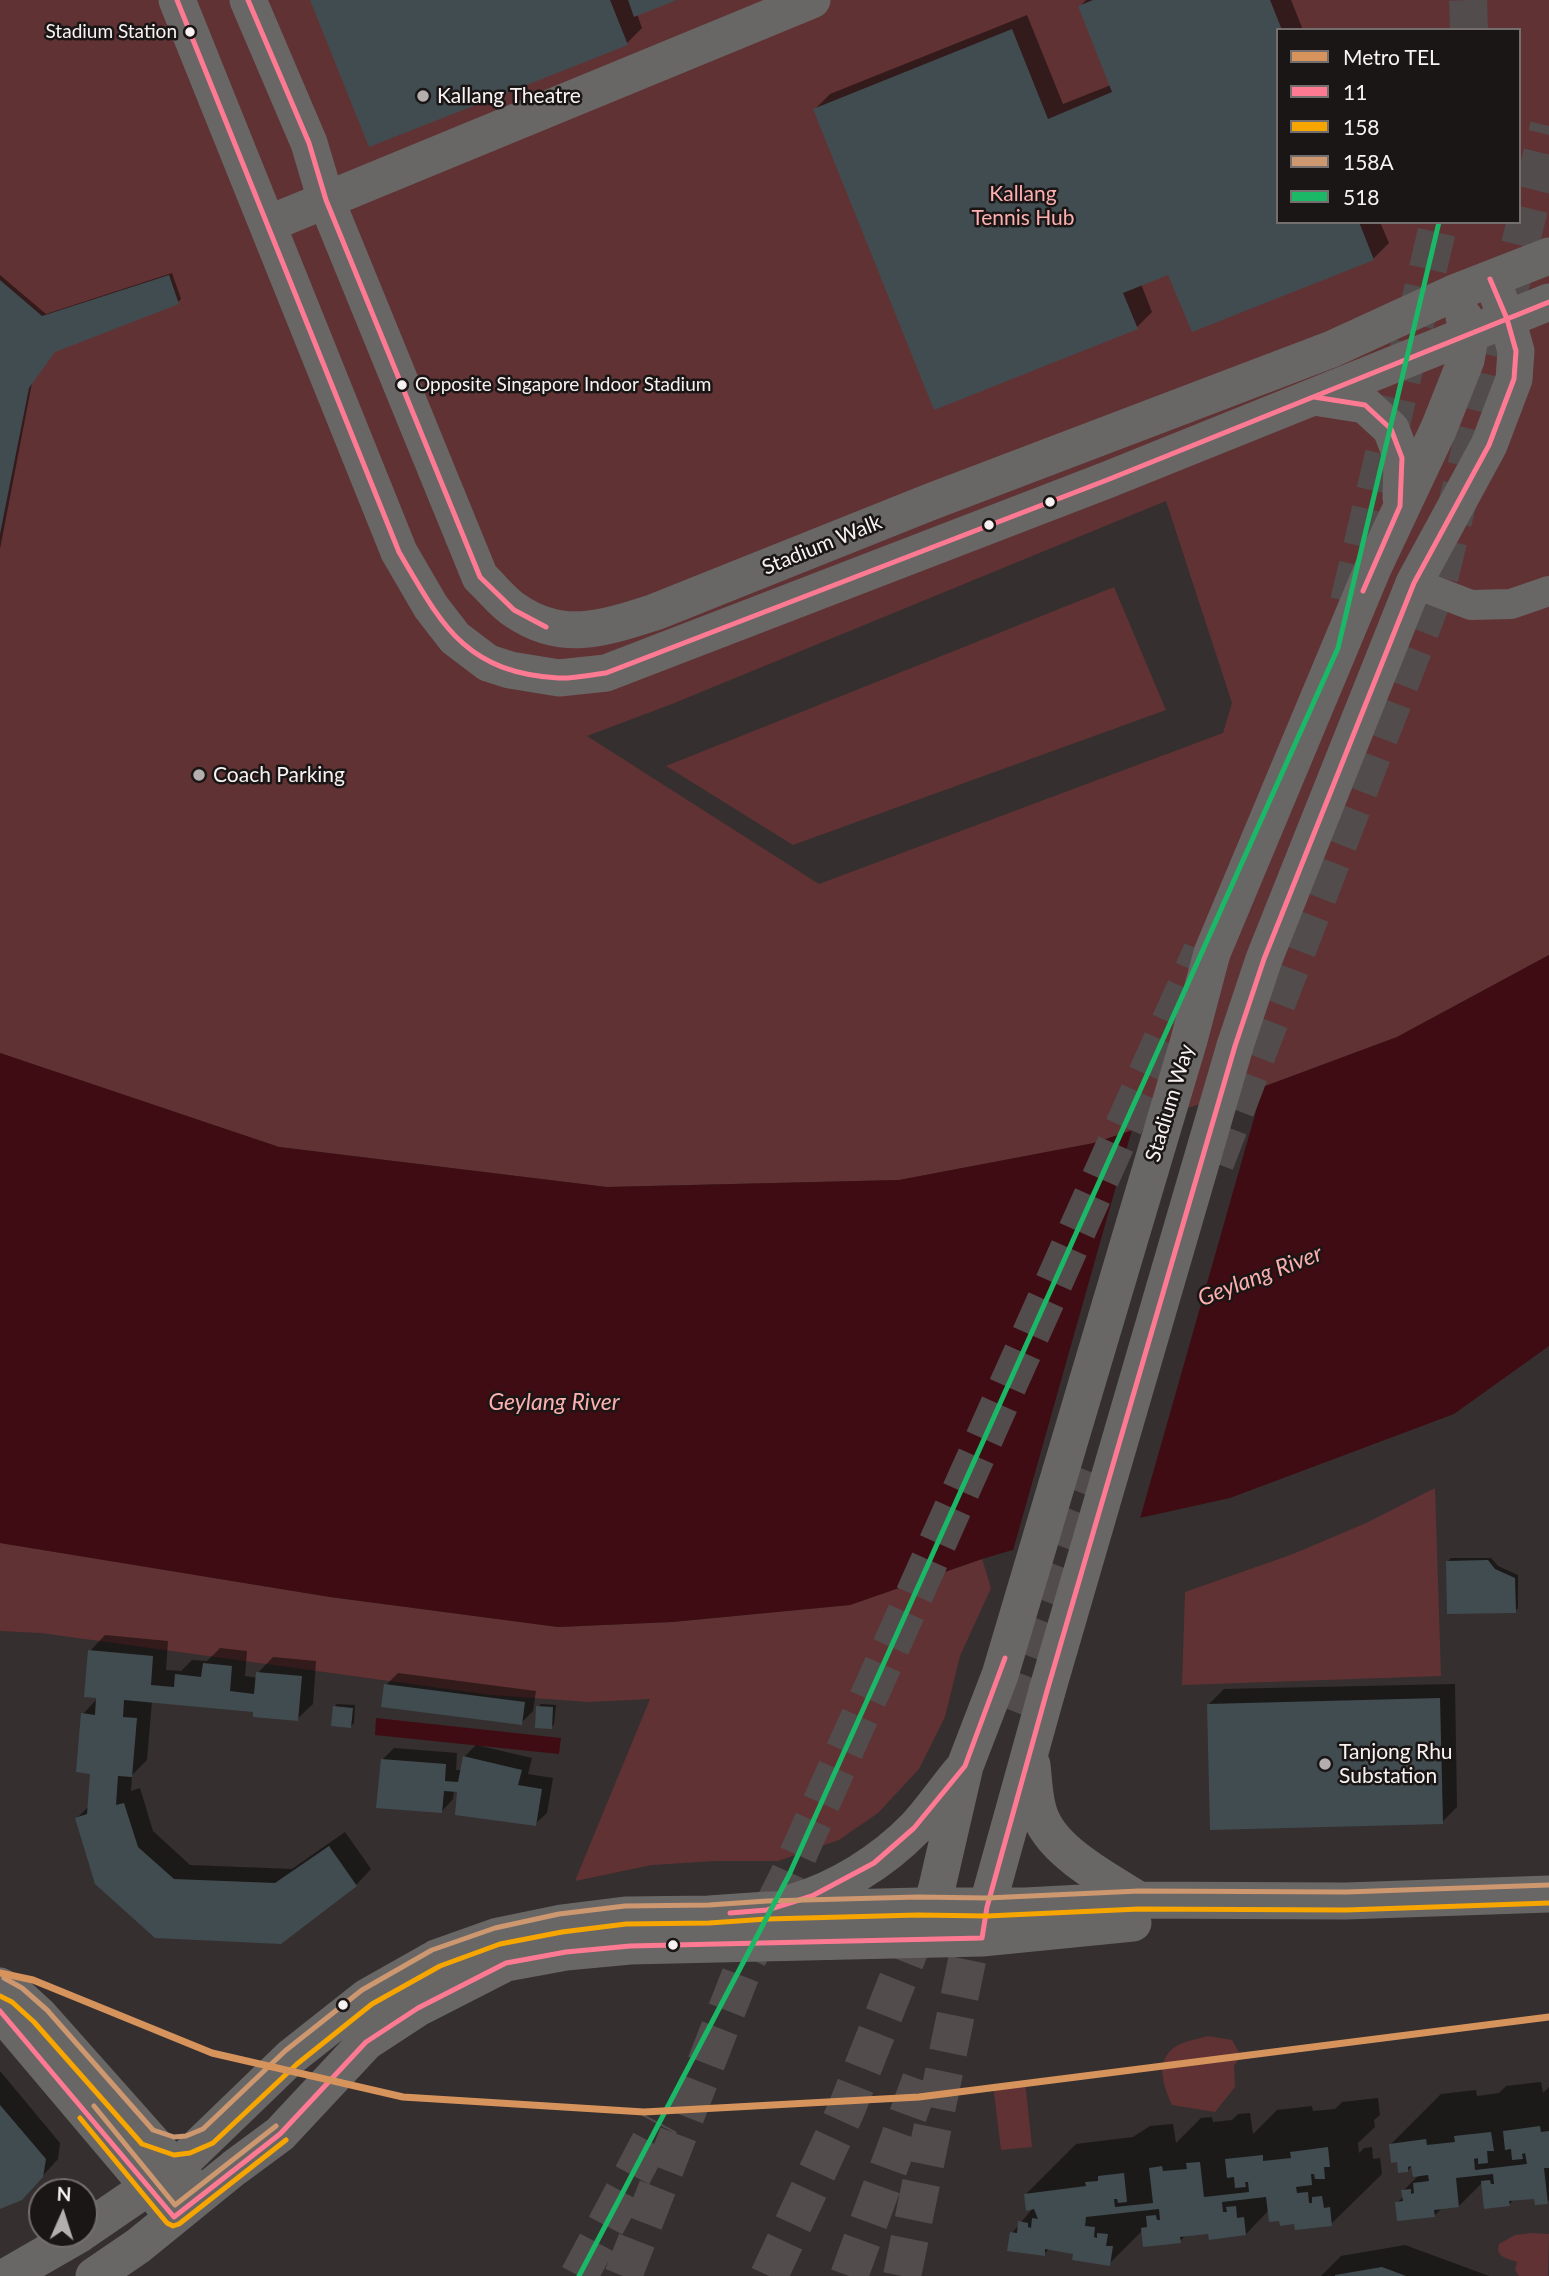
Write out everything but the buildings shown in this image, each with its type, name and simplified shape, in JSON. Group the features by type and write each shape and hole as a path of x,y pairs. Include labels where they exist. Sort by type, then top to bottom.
{"street":[{"path":"177,0 399,552 430,607 455,638 488,663 510,670 559,678 606,673 1107,480 1549,302"},
{"name":"Stadium Walk","path":"248,0 309,143 326,200 480,577 514,610 547,627 577,631 612,626 655,612 930,502 1332,349 1454,293 1549,256"},
{"path":"268,224 812,0"},
{"path":"985,1922 1047,1691 1236,1046 1264,959 1414,583 1489,444 1514,379 1516,351 1507,319 1490,279"},
{"path":"1454,293 1471,333"},
{"name":"Stadium Way","path":"927,1922 965,1766 1000,1675 1189,1040 1212,953 1400,506 1439,428 1466,360 1471,333"},
{"path":"1314,397 1365,405 1391,429 1402,458 1400,506"},
{"path":"1414,583 1471,605 1511,604 1549,591"},
{"path":"1030,1753 1041,1818 1060,1845 1090,1870 1139,1900"},
{"path":"767,1910 812,1896 874,1863 915,1828 965,1766"},
{"path":"985,1922 1139,1900 1346,1901 1549,1894"},
{"path":"98,2222 162,2177 291,2057 367,1997 436,1958 498,1936 561,1923 625,1915 767,1910 927,1922 1155,1921 1211,1901"},
{"path":"93,2276 138,2246 280,2134 366,2042 418,2008 506,1963 566,1952 927,1922"},
{"path":"4,2001 187,2207"},
{"path":"4,2001 64,2042 148,2138 162,2177"},
{"path":"148,2138 173,2146 188,2146 208,2136"},
{"path":"7,2276 55,2248"}],"green space":[{"name":"Kallang Tennis Hub","path":"0,0 1549,0 1549,955 1397,1037 1268,1085 1094,1143 899,1180 607,1187 279,1147 0,1053","holes":["1166,501 1232,703 1223,733 819,884 587,736 672,704"]},
{"path":"1114,587 1166,710 793,845 666,766"},
{"path":"1435,1488 1441,1676 1182,1685 1185,1592 1293,1554 1366,1523"},
{"path":"0,1543 330,1597 558,1627 672,1622 850,1605 982,1559 991,1588 960,1656 945,1717 919,1769 878,1813 839,1840 778,1861 652,1865 575,1881 650,1699 589,1702 491,1695 41,1633 0,1631"},
{"path":"1208,2036 1232,2040 1241,2056 1234,2066 1235,2087 1215,2112 1172,2105 1164,2082 1165,2059 1178,2045"},
{"path":"1025,2081 1032,2147 1001,2150 993,2085"},
{"path":"1549,2234 1548,2276 1519,2276 1515,2270 1517,2262 1499,2252 1499,2244 1515,2235"}],"water":[{"name":"Geylang River","path":"1549,955 1549,1346 1454,1414 1230,1498 1067,1534 982,1559 850,1605 672,1622 558,1627 330,1597 0,1543 0,1053 279,1147 607,1187 899,1180 1094,1143 1268,1085 1397,1037"},
{"path":"376,1718 561,1738 559,1754 375,1735"}],"pier":[{"path":"1264,1083 1139,1522 1012,1554 1133,1126"}],"tunnel":[{"path":"1468,0 1469,28"},
{"path":"1215,1163 1437,587 1549,126"},
{"path":"1349,602 1439,224"},
{"path":"623,2276 746,1961 789,1875 1202,951"},
{"path":"1005,1708 1096,1474"},
{"path":"902,2276 978,1907"},
{"path":"769,2276 846,2110 925,1911"},
{"path":"849,2276 923,2074"},
{"path":"579,2276 660,2123"}],"metro line":[{"name":"TEL","path":"0,1973 33,1980 212,2053 403,2097 644,2112 919,2097 1549,2017"}],"transit line":[{"name":"11","path":"177,0 399,552 429,602 459,640 478,655 500,666 526,674 564,678 606,673 1107,480 1549,302"},
{"name":"11","path":"248,0 309,143 326,200 480,577 514,610 546,627"},
{"name":"518","path":"579,2276 789,1875 1338,648 1439,224"},
{"name":"11","path":"0,2011 174,2217 280,2134 366,2042 418,2008 506,1963 566,1952 630,1946 982,1938 987,1907 1047,1691 1235,1046 1264,959 1414,583 1489,445 1514,379 1516,351 1507,319 1490,279"},
{"name":"11","path":"1314,397 1365,405 1391,429 1402,458 1400,506 1363,591"},
{"name":"11","path":"730,1913 767,1910 812,1896 874,1863 914,1828 965,1766 1005,1658"},
{"name":"158A","path":"4,1978 22,1988 47,2010 153,2130 174,2137 186,2136 203,2129 285,2051 362,1990 432,1950 495,1928 559,1914 625,1906 767,1901 987,1898 1139,1891 1346,1892 1549,1885"},
{"name":"158","path":"0,1996 12,2002 34,2022 142,2144 174,2155 190,2153 213,2143 297,2064 372,2004 440,1966 500,1944 562,1932 626,1924 767,1919 987,1916 1139,1909 1346,1910 1549,1903"},
{"name":"158A","path":"94,2106 175,2205 276,2126"},
{"name":"158","path":"80,2118 167,2223 173,2226 286,2140"}],"place":[{"name":"Stadium Station","path":"190,32"},
{"name":"Kallang Theatre","path":"423,96"},
{"name":"Opposite Singapore Indoor Stadium","path":"402,385"},
{"name":"Coach Parking","path":"199,775"},
{"name":"Tanjong Rhu Substation","path":"1325,1764"}]}
